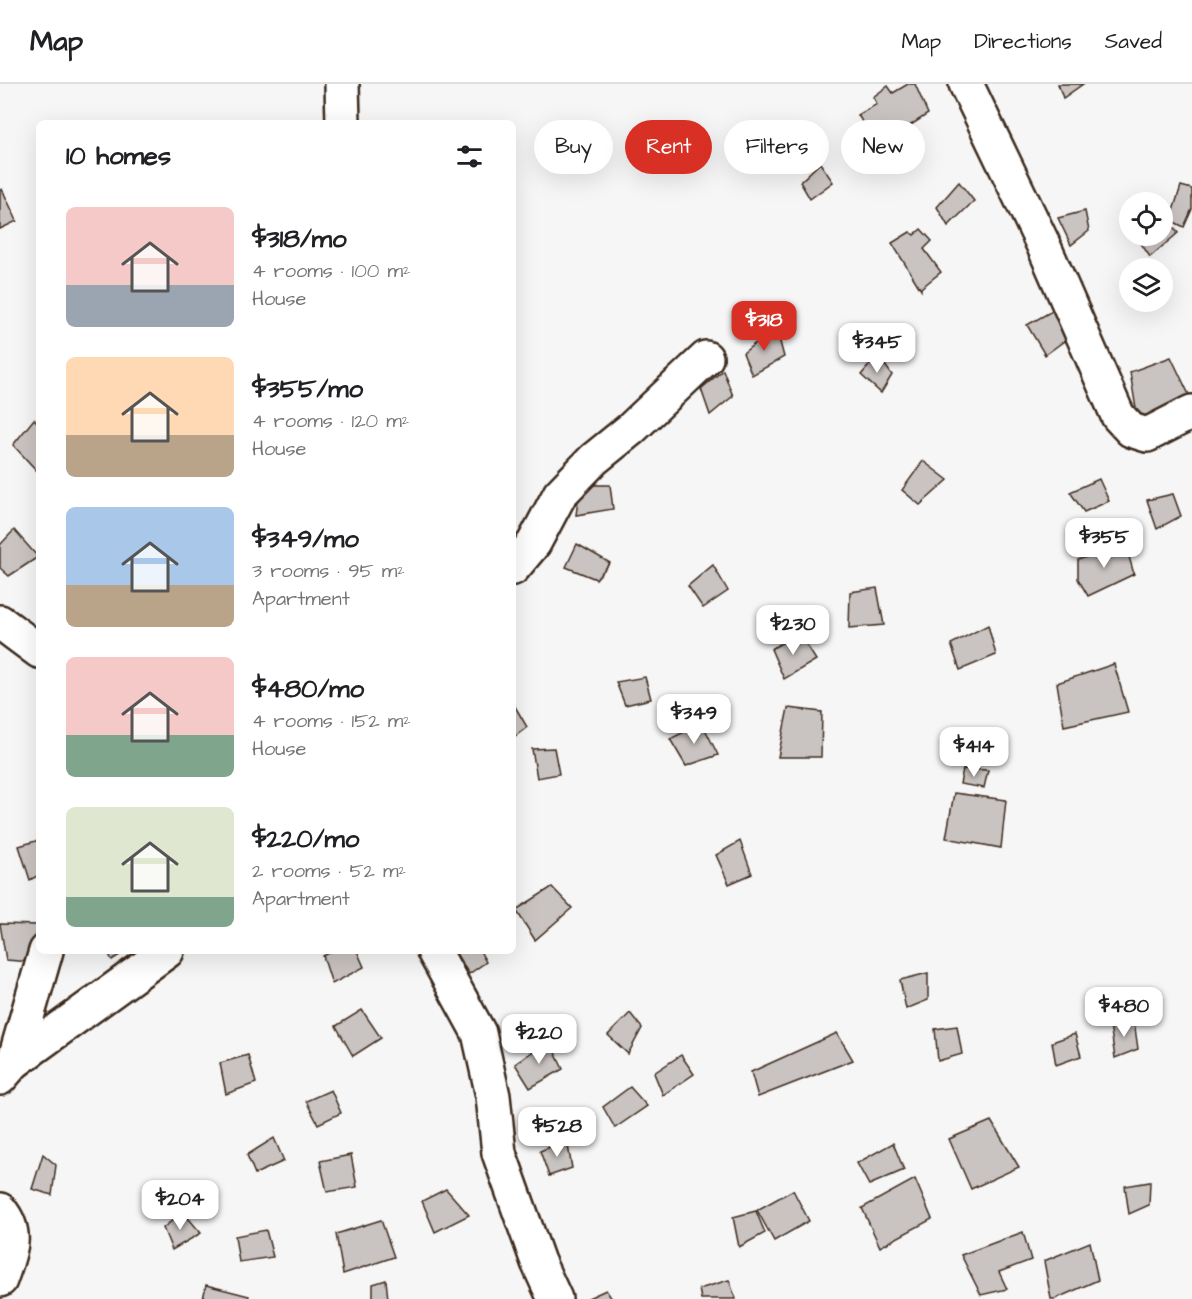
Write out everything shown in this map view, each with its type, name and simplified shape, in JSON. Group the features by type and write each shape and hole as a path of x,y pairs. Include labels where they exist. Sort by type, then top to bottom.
{"street":[{"path":"342,84 344,120"},
{"path":"966,84 1042,242 1118,416 1131,430 1147,435 1192,412"},
{"path":"516,564 534,543 560,494 594,459 631,429 706,358"},
{"path":"0,622 36,649"},
{"path":"7,1070 45,954"},
{"path":"7,1070 163,954"},
{"path":"436,954 478,1033 493,1096 499,1153 538,1262 555,1299"},
{"path":"0,1210 7,1218 13,1241 0,1280"}],"building":[{"path":"908,84 915,84 928,114 919,120 861,120 858,115 877,104 873,97 888,86 893,93"},
{"path":"1058,84 1083,84 1063,98"},
{"path":"808,174 828,174 833,182 810,199 800,182"},
{"path":"959,182 974,201 948,226 937,207"},
{"path":"1181,186 1192,189 1192,209 1184,227 1173,222 1173,211"},
{"path":"2,189 17,221 0,229 0,190"},
{"path":"1085,211 1089,231 1071,245 1058,218"},
{"path":"1173,227 1178,233 1173,237"},
{"path":"921,229 932,241 924,249 941,272 921,290 892,243 910,232 914,235"},
{"path":"1143,246 1163,246 1150,257"},
{"path":"1059,307 1071,336 1045,355 1027,325"},
{"path":"776,327 784,357 752,375 743,353"},
{"path":"878,355 892,375 881,393 861,375"},
{"path":"1171,357 1192,401 1139,427 1130,372"},
{"path":"723,370 733,396 710,415 701,389"},
{"path":"34,419 36,421 36,470 13,445"},
{"path":"923,461 948,480 920,505 902,490"},
{"path":"1099,479 1109,501 1084,512 1070,492"},
{"path":"580,485 610,485 613,509 576,515"},
{"path":"1173,494 1181,516 1157,529 1147,500"},
{"path":"14,530 36,555 36,558 9,576 0,568 0,545"},
{"path":"1125,543 1134,574 1088,596 1078,579 1078,560"},
{"path":"577,544 610,563 596,579 566,567"},
{"path":"713,565 728,591 703,608 688,586"},
{"path":"877,588 884,625 849,628 850,592"},
{"path":"988,625 996,655 960,670 951,644"},
{"path":"799,633 816,660 784,679 771,649"},
{"path":"1114,664 1128,712 1064,726 1057,683"},
{"path":"645,677 651,699 625,705 616,682"},
{"path":"516,708 527,727 516,736"},
{"path":"788,708 822,712 821,757 778,757"},
{"path":"702,723 718,755 686,766 670,739"},
{"path":"554,748 559,774 537,778 532,749"},
{"path":"963,769 988,770 984,788 960,784"},
{"path":"954,793 1006,800 1001,848 946,838"},
{"path":"36,841 36,877 30,880 19,846"},
{"path":"740,841 752,874 729,884 716,855"},
{"path":"552,887 572,908 535,940 516,910"},
{"path":"0,924 36,925 31,962 6,960"},
{"path":"109,954 121,954 112,960"},
{"path":"358,954 364,967 332,984 323,956"},
{"path":"456,954 482,954 486,962 469,974"},
{"path":"928,973 928,1000 906,1009 900,980"},
{"path":"362,1010 381,1038 353,1056 336,1026"},
{"path":"630,1013 642,1028 628,1054 608,1035"},
{"path":"1134,1021 1138,1049 1115,1058 1110,1024"},
{"path":"957,1026 962,1054 938,1061 935,1029"},
{"path":"837,1033 853,1060 758,1097 751,1072"},
{"path":"1075,1034 1081,1056 1056,1065 1052,1042"},
{"path":"549,1040 563,1069 530,1088 515,1064"},
{"path":"248,1055 256,1083 226,1094 220,1063"},
{"path":"681,1055 694,1074 663,1095 654,1073"},
{"path":"630,1087 647,1106 615,1128 603,1107"},
{"path":"331,1090 341,1113 318,1124 306,1101"},
{"path":"991,1121 1019,1167 971,1189 949,1139"},
{"path":"274,1138 284,1161 255,1174 247,1155"},
{"path":"567,1140 572,1168 549,1176 540,1151"},
{"path":"893,1143 904,1170 869,1185 857,1163"},
{"path":"43,1154 56,1165 52,1195 32,1189"},
{"path":"351,1155 357,1187 327,1192 320,1161"},
{"path":"915,1179 932,1219 880,1247 862,1208"},
{"path":"1150,1182 1149,1205 1129,1214 1125,1186"},
{"path":"446,1189 469,1215 435,1232 422,1201"},
{"path":"793,1190 809,1221 774,1241 757,1210"},
{"path":"756,1211 765,1233 739,1247 733,1217"},
{"path":"183,1212 201,1233 172,1250 163,1228"},
{"path":"381,1220 394,1257 343,1274 336,1234"},
{"path":"266,1230 273,1257 239,1262 235,1236"},
{"path":"1023,1232 1031,1260 999,1272 1007,1289 981,1295 961,1255"},
{"path":"1090,1242 1098,1280 1051,1299 1044,1261"},
{"path":"386,1280 388,1299 373,1299 373,1284"},
{"path":"729,1280 736,1299 701,1299 699,1289"},
{"path":"206,1285 249,1296 248,1299 203,1299"},
{"path":"606,1290 612,1299 586,1299"}]}
